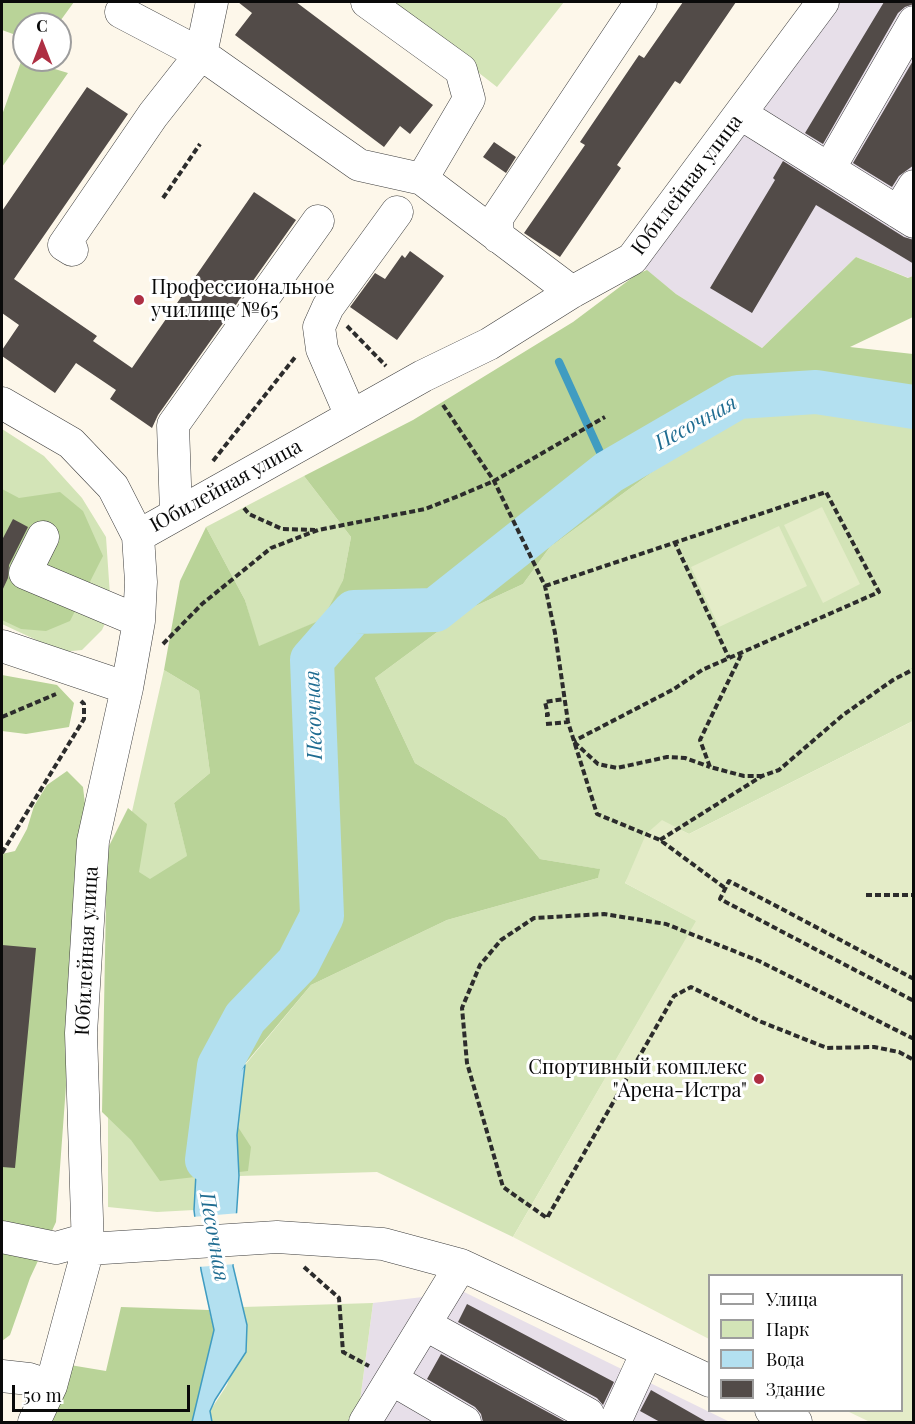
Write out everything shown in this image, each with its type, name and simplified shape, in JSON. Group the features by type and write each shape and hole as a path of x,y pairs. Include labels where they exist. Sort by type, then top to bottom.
{"street":[{"path":"72,250 64,245 153,115 201,54 212,2"},
{"path":"367,2 460,70 470,99 422,179"},
{"path":"498,237 497,218 641,2"},
{"name":"Юбилейная улица","path":"34,1422 51,1386 88,1244 81,1033 93,841 127,688 139,621 141,582 138,536 176,513 215,478 351,416 423,376 489,344 572,292 632,259 823,2"},
{"path":"121,12 201,54 359,165 422,179 572,292"},
{"path":"829,169 914,22"},
{"path":"741,114 906,217 914,186"},
{"path":"351,416 322,349 323,317 397,212"},
{"path":"176,513 173,425 318,221"},
{"path":"2,403 71,443 113,487 138,536"},
{"path":"43,537 25,573 139,621"},
{"path":"2,646 127,688"},
{"path":"2,1238 56,1248 88,1244 159,1245 277,1237 383,1244 461,1265 708,1380"},
{"path":"365,1422 393,1380 461,1265"},
{"path":"426,1325 614,1419 647,1352"},
{"path":"2,1376 29,1379 51,1386"},
{"path":"393,1380 465,1422"},
{"path":"775,1412 796,1422"}],"path":[{"path":"164,198 200,144"},
{"path":"318,530 282,529 249,514 215,478 323,317 388,368"},
{"path":"443,405 494,481 545,586 555,633 568,722 597,814 660,840 725,888"},
{"path":"158,651 202,604 271,548 318,530 425,509 461,495 494,481 571,434 605,417"},
{"path":"545,586 826,492 879,592 702,670 674,689 574,741"},
{"path":"674,541 729,658"},
{"path":"710,767 700,740 742,654"},
{"path":"660,840 762,776 779,770 843,715 893,680 914,669"},
{"path":"2,853 84,719 84,704 76,696"},
{"path":"545,715 548,715 545,702 564,699"},
{"path":"546,724 568,722"},
{"path":"574,741 598,764 617,768 667,757 685,758 744,776 762,776"},
{"path":"914,979 729,880 720,899 914,1001"},
{"path":"867,895 914,895"},
{"path":"914,1039 759,960 666,924 604,914 534,918 501,940 480,965 462,1008 467,1063 503,1187 547,1218 674,996 691,987 759,1021 827,1048 874,1047 899,1052 914,1060"},
{"path":"300,1263 339,1298 343,1353 393,1380"}],"shaded area":[{"path":"823,2 913,2 913,276 909,278 856,257 762,348 676,294 632,259"},
{"path":"464,1292 730,1422 348,1422 360,1401 373,1303"}],"green space":[{"path":"2,2 74,2 67,12 12,12 12,34 2,30"},
{"path":"388,2 564,2 497,87"},
{"path":"17,72 68,73 2,167 2,115"},
{"path":"856,257 908,278 913,276 913,317 850,347 913,354 913,419 870,413 754,413 677,454 550,547 523,584 467,610 375,678 415,763 506,818 540,859 600,869 598,878 447,920 311,985 204,1113 238,1127 251,1147 248,1171 160,1181 131,1140 102,1112 107,850 128,808 147,824 139,872 150,879 187,856 174,803 210,773 199,691 164,670 180,581 206,527 245,600 259,646 323,619 343,580 351,537 304,476 413,420 573,322 637,274 647,270 676,294 762,348"},
{"path":"754,413 870,413 913,419 913,721 689,834 662,821 625,883 697,921 513,1237 377,1172 239,1176 237,1135 245,1065 311,985 447,920 598,878 599,869 540,859 506,818 415,763 375,678 467,610 523,584 550,547 677,454"},
{"path":"2,429 44,456 82,498 106,537 111,610 102,630 82,650 62,652 2,624"},
{"path":"304,476 351,537 343,580 324,619 258,647 245,600 206,527"},
{"path":"2,489 19,498 60,492 83,511 103,556 70,621 46,631 21,629 2,620"},
{"path":"822,507 860,584 823,603 784,525"},
{"path":"779,526 807,586 719,627 691,567"},
{"path":"164,670 199,691 210,773 174,803 187,855 197,1155 194,1210 157,1212 108,1207 108,1037 119,869"},
{"path":"2,675 57,685 74,703 69,727 26,734 2,731"},
{"name":"Спортивный комплекс \"Арена-Истра\"","path":"913,721 913,1422 870,1422 849,1412 903,1412 903,1274 708,1274 708,1338 513,1237 696,921 625,883 646,834 662,820 689,834"},
{"path":"67,771 83,787 86,813 56,1222 30,1278 10,1335 2,1341 2,854 15,851 27,829 34,806 47,785"},
{"path":"373,1303 360,1401 348,1422 212,1422 210,1411 227,1385 247,1325 243,1307"},
{"path":"121,1307 209,1310 214,1330 192,1422 49,1422 70,1365 106,1371"}],"water":[{"path":"245,1065 237,1135 239,1176 233,1266 247,1325 246,1352 215,1400 210,1411 212,1422 192,1422 214,1330 201,1270 194,1210 197,1155 203,1113"}],"pier":[{"path":"240,1213 236,1264 198,1267 192,1217"}],"building":[{"path":"238,2 296,2 433,105 410,134 400,126 384,147 235,35 252,13"},
{"path":"683,2 736,2 680,84 675,81 617,165 621,168 560,257 524,233 585,145 580,142 639,55 644,58"},
{"path":"884,2 914,2 914,4 898,13 823,144 805,133"},
{"path":"914,59 914,165 899,176 892,187 853,163"},
{"path":"87,87 128,114 14,279 97,336 93,341 132,368 254,192 296,220 158,415 152,428 110,399 116,390 76,363 55,393 2,356 2,350 19,325 2,313 2,211"},
{"path":"494,142 516,157 506,173 483,157"},
{"path":"783,161 904,237 914,240 914,264 816,205 752,313 710,288 775,180 773,178"},
{"path":"410,251 444,276 397,340 350,307 375,273 385,279 402,255 405,258"},
{"path":"13,519 28,527 9,565 8,578 2,591 2,540"},
{"path":"2,945 36,948 15,1168 2,1167"},
{"path":"467,1304 614,1382 603,1405 597,1398 458,1322"},
{"path":"441,1354 566,1422 483,1422 481,1414 475,1407 427,1379"},
{"path":"651,1390 707,1422 660,1422 640,1411"}],"waterway":[{"path":"559,362 609,472"},
{"name":"Песочная","path":"207,1160 219,1066 245,1018 298,963 322,916 312,660 354,612 435,610 609,472 738,397 816,392 914,407"}],"place":[{"name":"Профессиональное училище №65","path":"139,300"},
{"name":"Спортивный комплекс \"Арена-Истра\"","path":"759,1079"}]}
